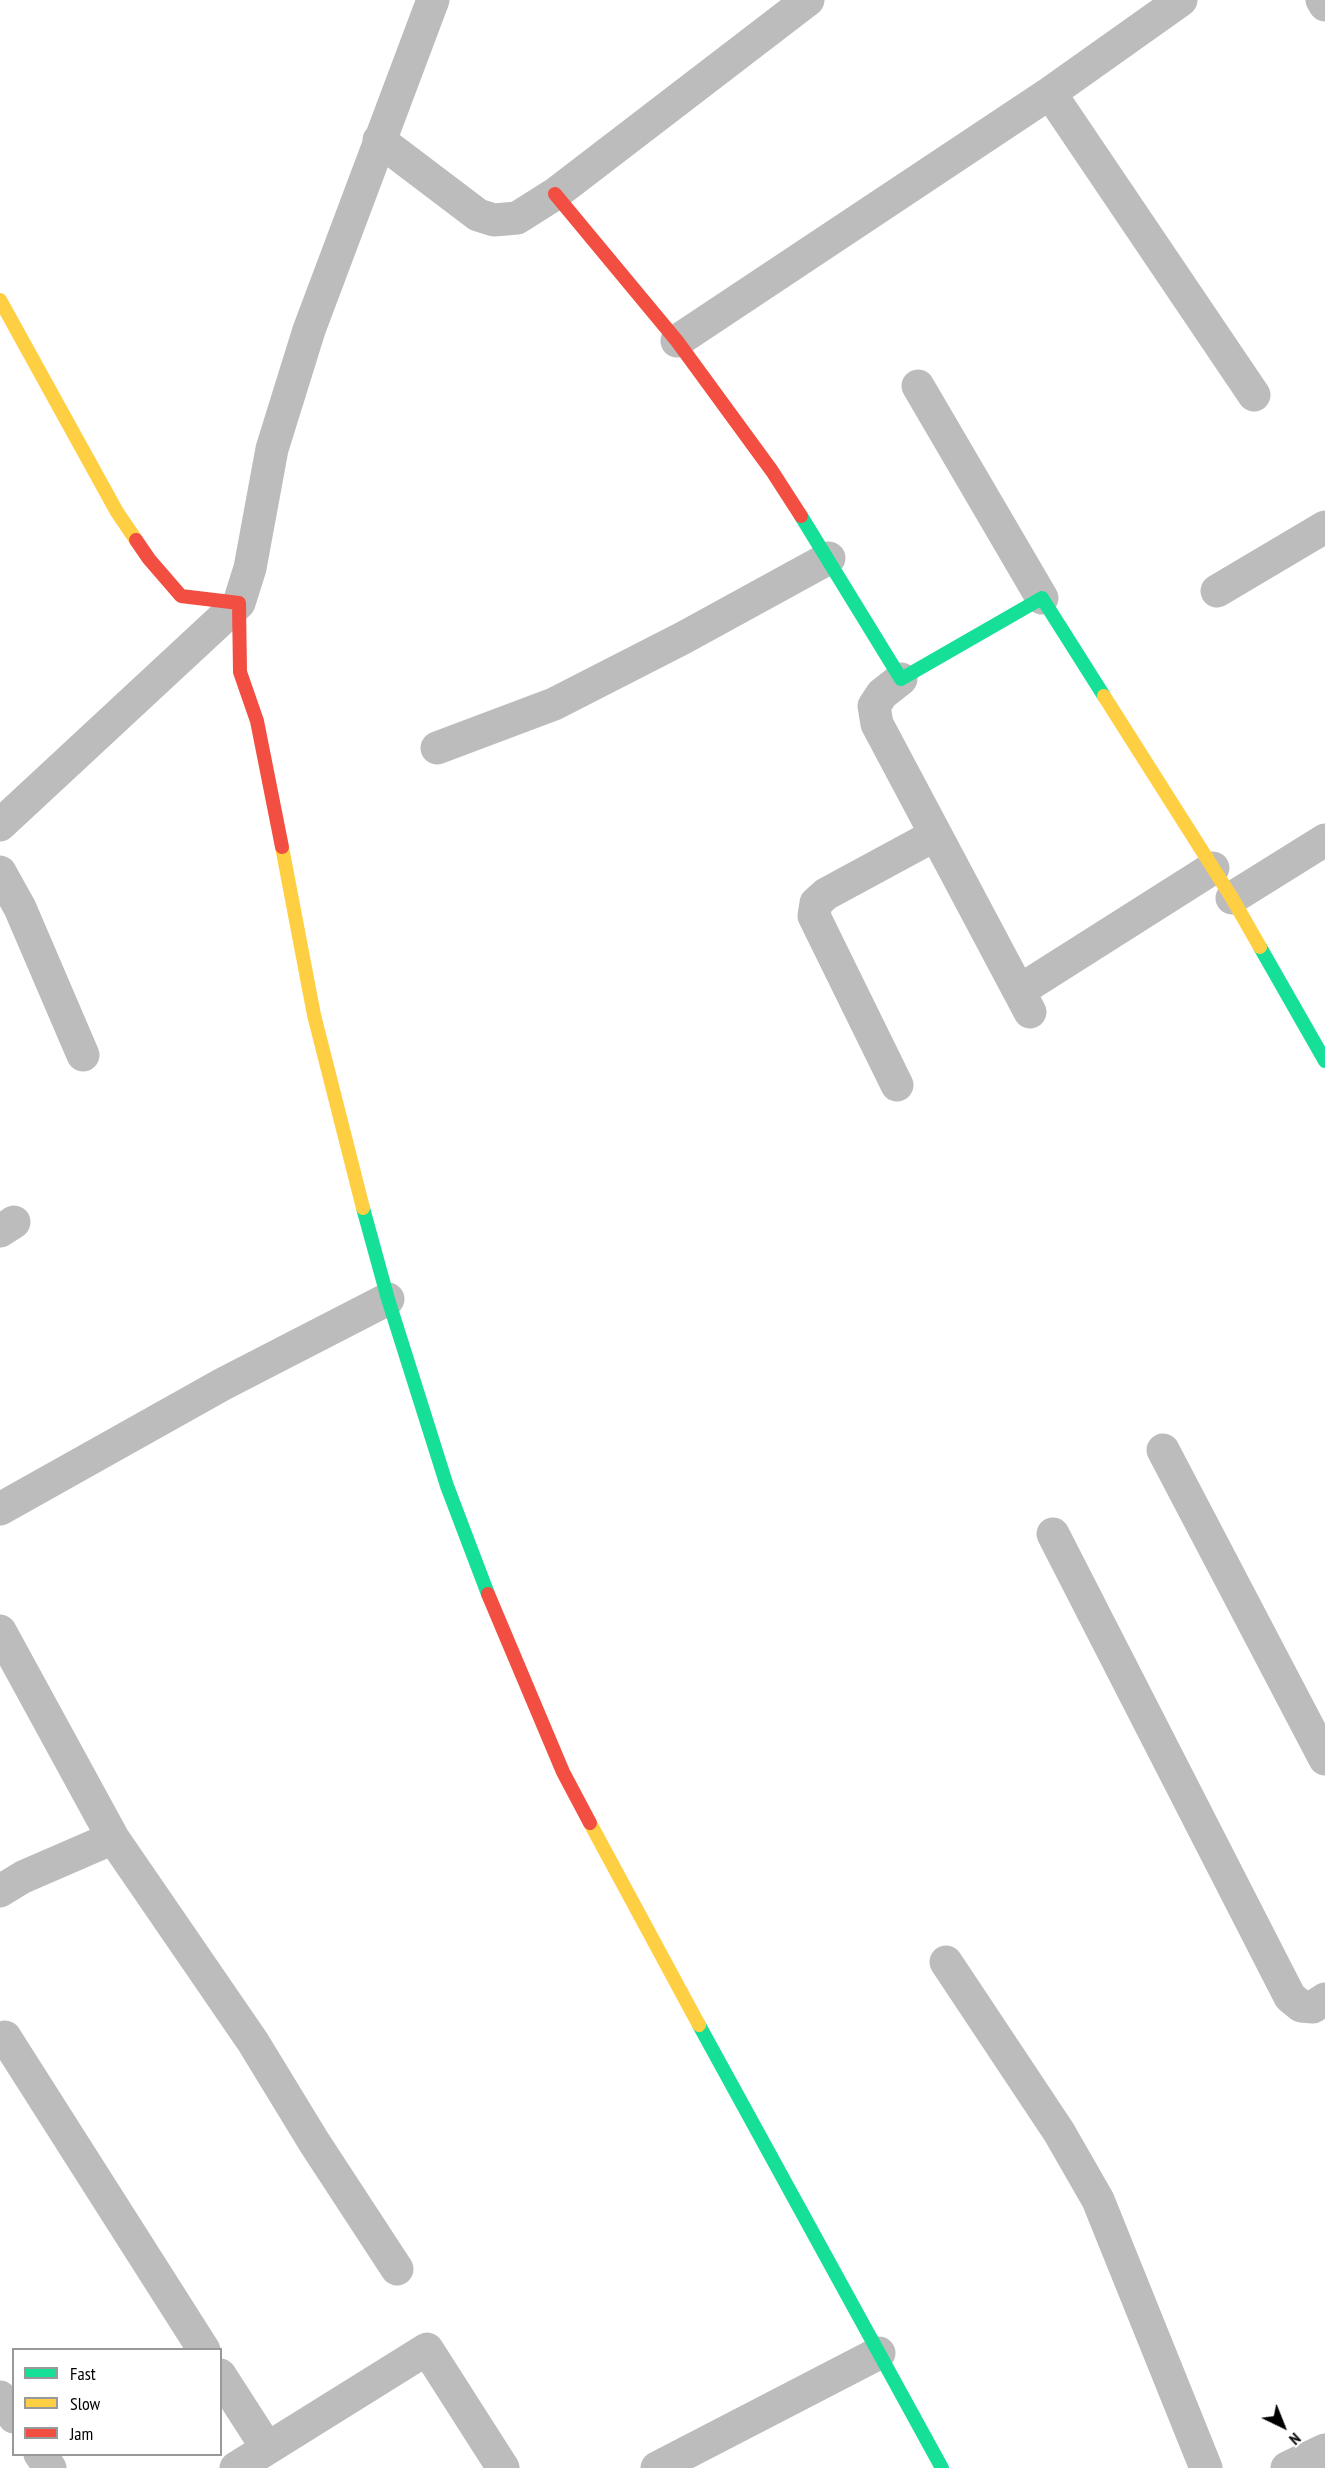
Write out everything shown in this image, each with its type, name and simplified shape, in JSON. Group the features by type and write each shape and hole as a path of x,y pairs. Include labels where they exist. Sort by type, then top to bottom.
{"street":[{"path":"434,0 379,140 309,330 272,449 250,568 239,603 240,672 257,721 314,1015 388,1299 451,1497 493,1608 563,1772 716,2057 942,2468"},
{"path":"379,140 478,215 494,220 517,218 555,194 808,0"},
{"path":"677,341 1050,93 1181,0"},
{"path":"1322,0 1325,5"},
{"path":"1050,93 1254,395"},
{"path":"555,194 677,341 772,471 829,558 901,679"},
{"path":"0,300 117,512 149,559 181,596 239,603"},
{"path":"918,386 1042,598 1232,898 1325,1061"},
{"path":"1218,591 1325,527"},
{"path":"437,748 554,704 683,638 829,558"},
{"path":"1042,598 901,679 882,694 874,706 877,724 1024,1002 1213,868"},
{"path":"0,825 239,603"},
{"path":"897,1085 814,916 816,903 826,894 935,835"},
{"path":"1232,898 1325,840"},
{"path":"0,872 20,908 83,1055"},
{"path":"0,1509 223,1384 388,1299"},
{"path":"1162,1450 1325,1759"},
{"path":"1053,1534 1290,1996 1301,2006 1313,2007 1325,1999"},
{"path":"0,1631 113,1838 253,2043 314,2142 397,2268"},
{"path":"0,1891 23,1877 113,1838"},
{"path":"946,1962 1059,2132 1098,2200 1206,2468"},
{"path":"5,2037 203,2348"},
{"path":"236,2468 427,2349 503,2468"},
{"path":"657,2468 879,2353"},
{"path":"222,2378 267,2448"},
{"path":"0,2397 12,2414"},
{"path":"1287,2468 1325,2450"}],"traffic: fast":[{"path":"801,516 901,679 1042,598 1104,696"},
{"path":"1260,947 1325,1061"},
{"path":"363,1208 388,1299 447,1486 488,1594"},
{"path":"699,2025 942,2468"}],"traffic: slow":[{"path":"0,300 117,512 136,540"},
{"path":"1104,696 1232,898 1260,947"},
{"path":"282,847 314,1015 363,1208"},
{"path":"590,1823 699,2025"}],"traffic: jam":[{"path":"555,194 677,341 772,471 801,516"},
{"path":"136,540 181,596 239,603 240,672 257,721 282,847"},
{"path":"488,1594 563,1772 590,1823"}]}
